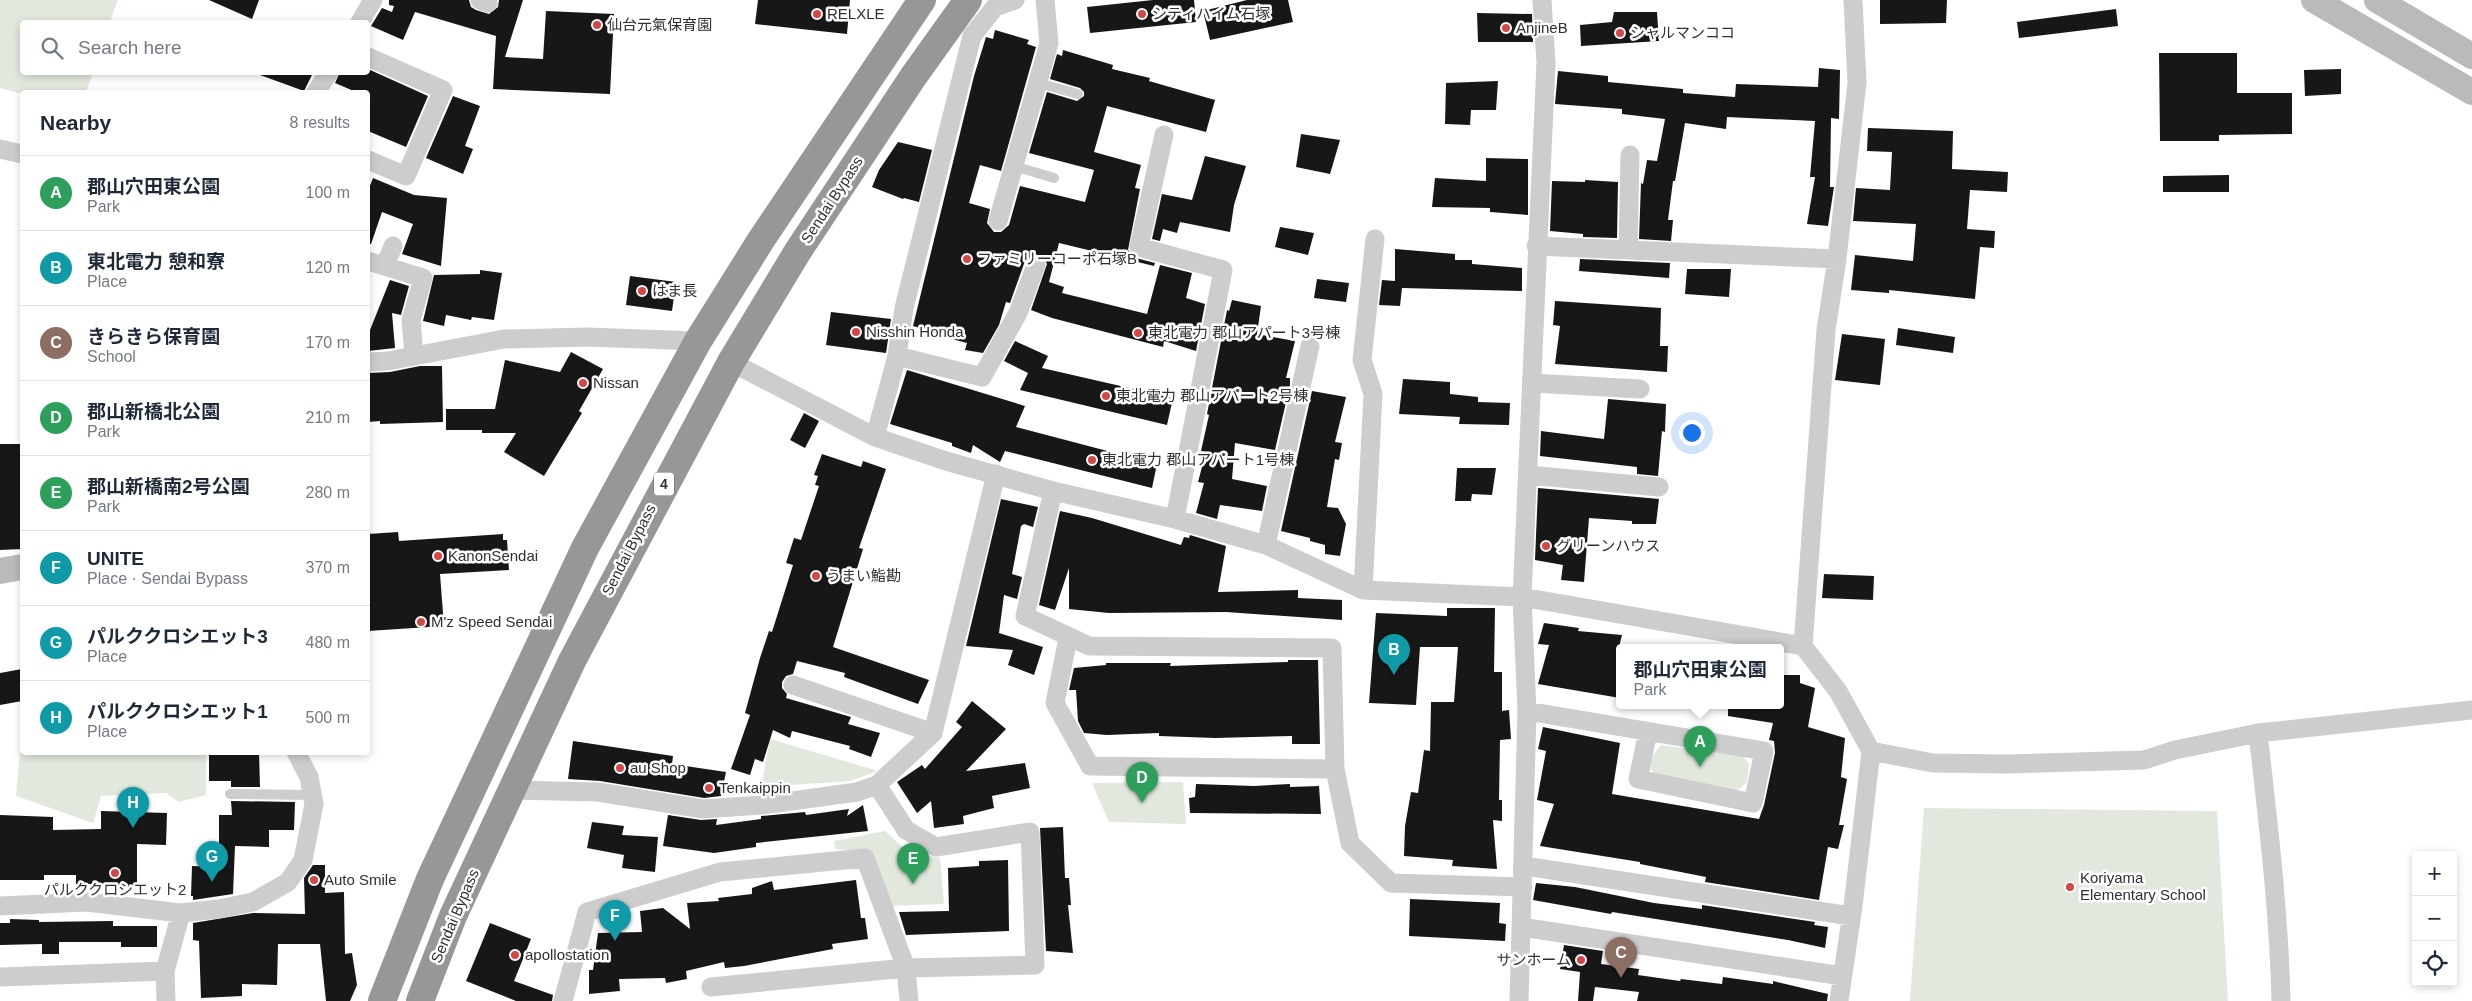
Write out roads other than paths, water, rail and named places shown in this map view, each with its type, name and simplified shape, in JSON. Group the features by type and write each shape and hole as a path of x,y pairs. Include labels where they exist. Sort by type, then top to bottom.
{"highway":[{"path":"382,1001 430,878 585,548 698,342 761,240 922,0"},
{"name":"Sendai Bypass","path":"420,1001 453,916 572,661 658,495 731,362 803,243 913,77 968,0"}],"street":[{"path":"361,20 373,0"},
{"path":"875,437 897,356 904,308 972,36 995,7 1016,0"},
{"path":"998,221 1049,43 1045,0"},
{"path":"1519,1001 1527,711 1522,597 1536,246 1546,63 1542,0"},
{"path":"1839,1001 1852,916 1871,752 1838,691 1803,646 1826,330 1837,259 1857,83 1853,0"},
{"path":"2314,0 2472,92"},
{"path":"2377,0 2472,56"},
{"path":"370,58 443,90 406,176 370,161"},
{"path":"317,90 327,75"},
{"path":"1164,135 1139,247 1223,270 1174,519"},
{"path":"0,149 20,154"},
{"path":"1628,250 1630,155"},
{"path":"1364,590 1373,394 1362,360 1375,239"},
{"path":"393,246 376,264 423,278 411,320 414,356"},
{"path":"1536,246 1837,259"},
{"path":"897,356 982,377 1018,313 1036,265"},
{"path":"370,362 414,356 504,339 587,337 698,342"},
{"path":"1266,545 1310,346"},
{"path":"731,362 875,437 946,461 1053,491 1174,519 1266,545 1364,590 1522,597 1803,646"},
{"path":"1532,383 1640,389"},
{"path":"512,790 598,792 703,809 762,804 857,792 878,785 933,733 996,474"},
{"path":"1528,475 1659,487"},
{"path":"1053,491 1025,616 1068,638 1089,646 1332,648 1335,769 1350,843 1391,883 1523,887"},
{"path":"0,571 20,567"},
{"path":"1068,638 1055,704 1090,766 1335,769"},
{"path":"793,685 933,733"},
{"path":"1871,752 1933,762 2006,764 2144,760 2175,750 2258,733 2472,710"},
{"path":"1527,711 1764,751 1753,803 1638,779 1648,732"},
{"path":"2258,733 2270,840 2280,961 2281,1001"},
{"path":"0,906 86,902 181,913 218,909 253,902 288,882 303,860 313,812 309,777 298,755"},
{"path":"711,987 906,968 1035,965 1030,832 936,847 906,830 878,785"},
{"path":"563,1001 587,912 720,872 865,858 906,968 909,1001"},
{"path":"1524,866 1852,916"},
{"path":"166,1001 165,971 181,913"},
{"path":"1522,927 1842,976"},
{"path":"0,977 165,971"}],"lane":[{"path":"1038,83 1078,94"},
{"path":"1014,166 1054,178"},
{"path":"230,794 312,795"}],"place":[{"name":"RELXLE","path":"817,14"},
{"name":"シティハイム石塚","path":"1142,14"},
{"name":"仙台元氣保育園","path":"597,25"},
{"name":"AnjineB","path":"1506,28"},
{"name":"シャルマンココ","path":"1620,33"},
{"name":"ファミリーコーポ石塚B","path":"967,259"},
{"name":"はま長","path":"642,291"},
{"name":"Nisshin Honda","path":"856,332"},
{"name":"東北電力 郡山アパート3号棟","path":"1138,333"},
{"name":"Nissan","path":"583,383"},
{"name":"東北電力 郡山アパート2号棟","path":"1106,396"},
{"name":"東北電力 郡山アパート1号棟","path":"1092,460"},
{"name":"グリーンハウス","path":"1546,546"},
{"name":"KanonSendai","path":"438,556"},
{"name":"うまい鮨勘","path":"816,576"},
{"name":"M'z Speed Sendai","path":"421,622"},
{"name":"東北電力 憩和寮","path":"1394,675"},
{"name":"郡山穴田東公園","path":"1700,767"},
{"name":"au Shop","path":"620,768"},
{"name":"Tenkaippin","path":"709,788"},
{"name":"郡山新橋北公園","path":"1142,803"},
{"name":"パルククロシエット1","path":"133,828"},
{"name":"パルククロシエット2","path":"115,873"},
{"name":"Auto Smile","path":"314,880"},
{"name":"パルククロシエット3","path":"212,882"},
{"name":"郡山新橋南2号公園","path":"913,884"},
{"name":"Koriyama Elementary School","path":"2070,887"},
{"name":"UNITE","path":"615,941"},
{"name":"apollostation","path":"515,955"},
{"name":"サンホーム","path":"1581,960"},
{"name":"きらきら保育園","path":"1621,978"}]}
